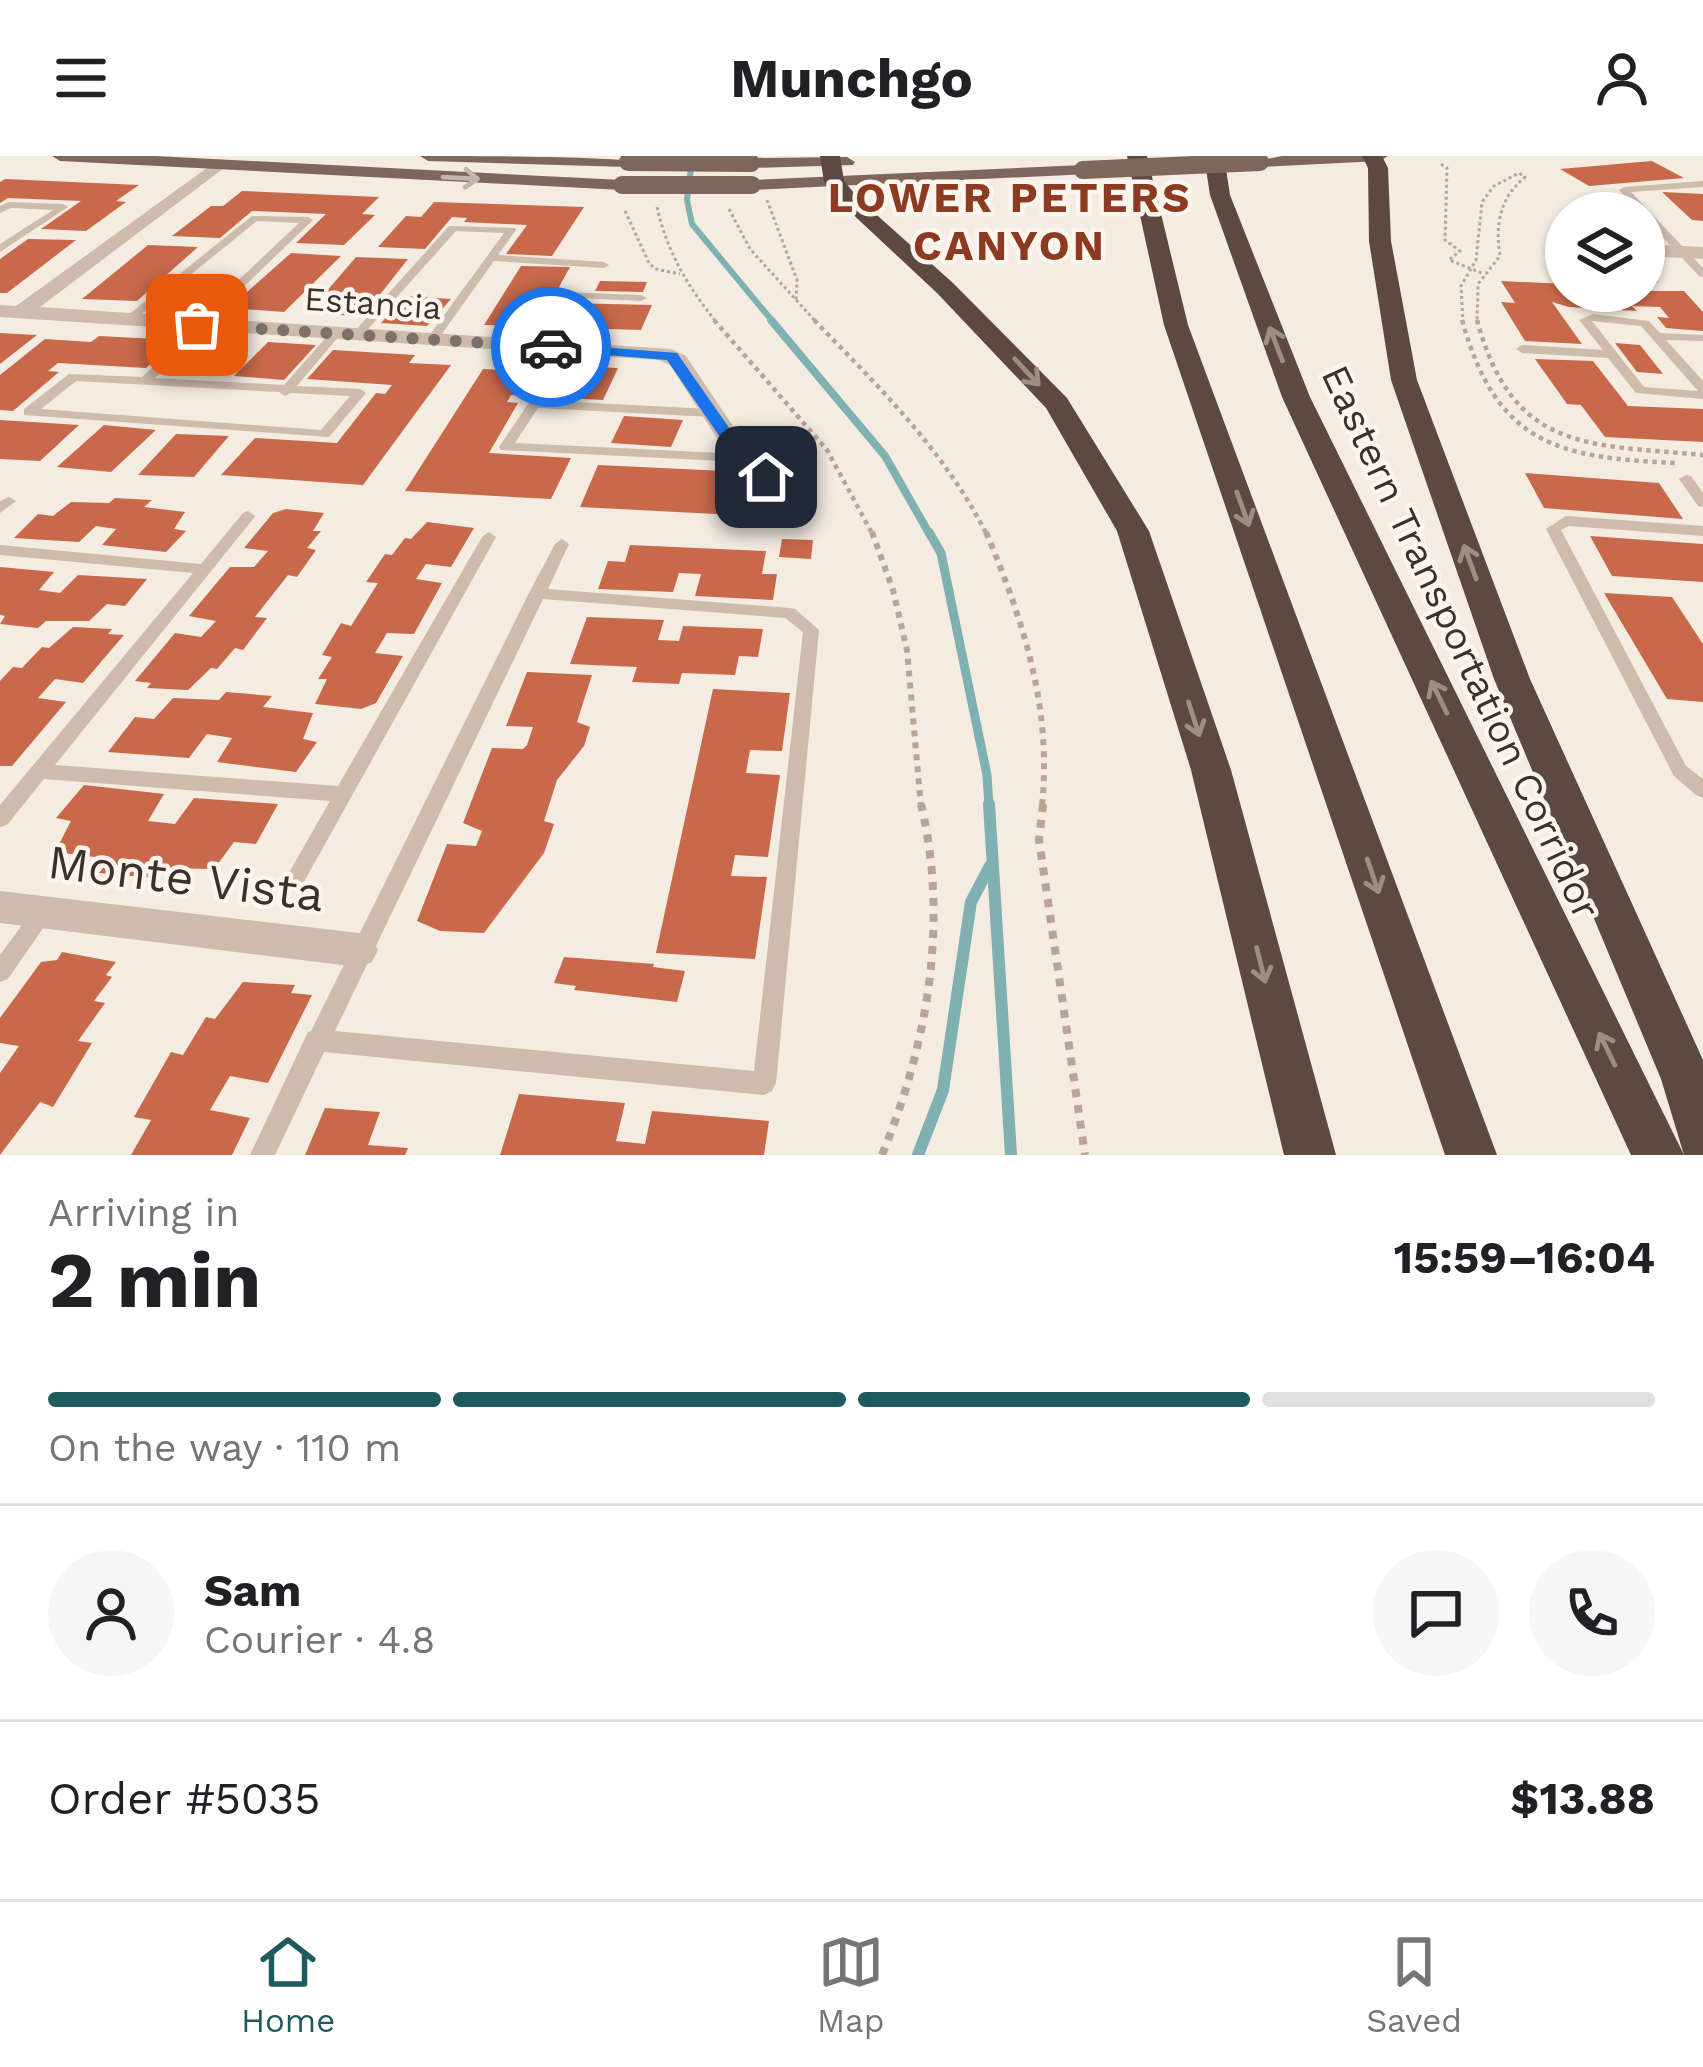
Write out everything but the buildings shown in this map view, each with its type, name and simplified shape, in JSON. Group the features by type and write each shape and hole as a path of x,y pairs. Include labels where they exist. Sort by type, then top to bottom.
{"highway":[{"path":"1137,156 1177,325 1472,1155"},
{"name":"Eastern Transportation Corridor","path":"1214,156 1220,195 1296,397 1658,1155"},
{"path":"1375,156 1380,241 1403,380 1512,679 1686,1078 1703,1137"},
{"path":"832,167 1057,404 1133,531 1211,770 1310,1155"}],"main road":[{"path":"60,156 616,185 758,185 832,167 988,156"},
{"path":"218,165 253,157 388,163 431,156 1083,170 1375,156"}],"street":[{"name":"Estancia","path":"10,312 218,165"},
{"name":"Estancia","path":"10,312 663,354 678,361 742,458 764,469 766,477 755,511"},
{"name":"Monte Vista","path":"0,907 359,950"}],"lane":[{"path":"1703,184 1624,190 1693,252 1703,274"},
{"path":"0,210 9,205 63,207 0,249"},
{"path":"128,320 255,218 308,220 147,380"},
{"path":"285,392 453,228 512,230 432,340"},
{"path":"491,258 604,265"},
{"path":"583,263 563,295 641,298"},
{"path":"1587,318 1639,321 1658,336 1703,392 1640,390 1608,354 1587,318"},
{"path":"1658,336 1703,338"},
{"path":"1522,349 1608,354"},
{"path":"1678,360 1703,361"},
{"path":"73,377 147,380 285,392 360,393 324,434 29,412 73,377"},
{"path":"711,413 534,404 506,447 742,458"},
{"path":"1686,479 1703,503"},
{"path":"0,819 248,516"},
{"path":"1702,790 1680,771 1555,534 1556,526 1566,521 1703,531"},
{"path":"293,883 489,537"},
{"path":"262,1155 562,544"},
{"path":"0,550 204,569"},
{"path":"316,1040 764,1083 811,631 789,613 537,593"},
{"path":"39,771 343,794"},
{"path":"0,972 44,912"}],"path":[{"path":"1441,164 1447,168 1445,240 1460,251 1449,260 1484,274"},
{"path":"616,185 609,190 634,224 649,263 664,273 680,274"},
{"path":"758,185 797,280 795,301"},
{"path":"735,220 750,249 916,425 953,475 986,531 1021,614 1040,686 1047,760 1039,839 1085,1155"},
{"path":"659,230 680,274 827,449 866,516 896,597 912,681 921,822 936,875 931,952 918,1035 882,1155"},
{"path":"1472,350 1496,352"}],"waterway":[{"path":"692,161 687,200 692,224 774,323"},
{"path":"771,320 885,456 930,535"},
{"path":"929,532 941,553 987,775 989,807"},
{"path":"989,804 1011,1155"},
{"path":"918,1155 943,1090 971,902 990,866"}],"way so far":[{"path":"197,325 551,347"}],"district":[{"name":"LOWER PETERS CANYON","path":"1010,221"}],"route":[{"path":"551,347 672,356 742,458 764,469 766,477"}]}
